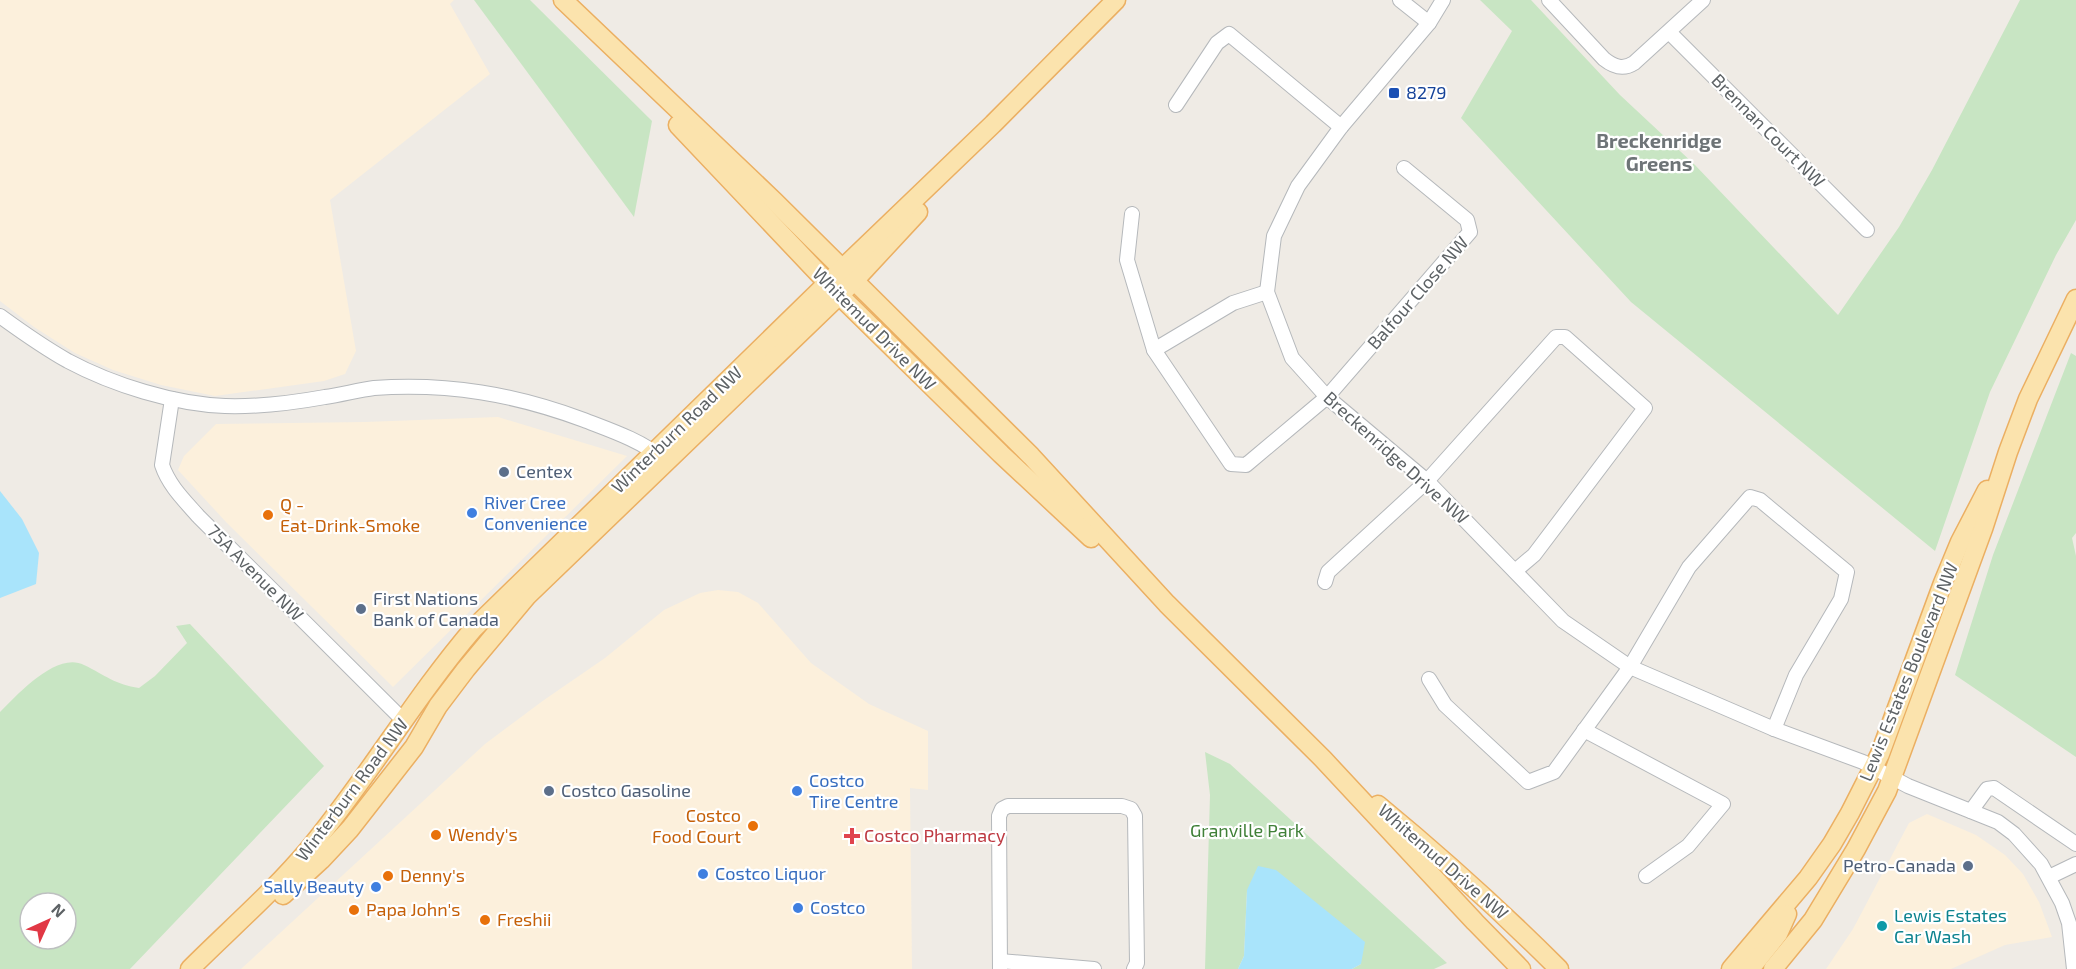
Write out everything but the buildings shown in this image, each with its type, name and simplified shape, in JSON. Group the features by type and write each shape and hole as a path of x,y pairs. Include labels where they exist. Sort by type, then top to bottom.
{"main road":[{"name":"Whitemud Drive NW","path":"563,0 774,201 839,281"},
{"name":"Winterburn Road NW","path":"206,969 321,860 350,829 414,747 445,697 491,637 527,596 660,457 971,155 993,124 1116,0"},
{"name":"Whitemud Drive NW","path":"600,37 699,149 839,281 1001,454 1167,604 1323,759 1521,969"},
{"name":"Lewis Estates Boulevard NW","path":"1773,969 1813,920 1856,849 1887,790 2028,399 2076,299"},
{"name":"Lewis Estates Boulevard NW","path":"1731,969 1798,891 1832,844 1873,768 1960,542 2008,452"},
{"name":"Winterburn Road NW","path":"190,969 286,875 309,849 451,655 474,628 660,457"},
{"path":"321,860 402,739 404,721"},
{"name":"Whitemud Drive NW","path":"1323,759 1424,843 1559,969"},
{"path":"1750,969 1778,934 1798,891"},
{"path":"1503,951 1531,969"}],"street":[{"path":"1400,0 1430,23"},
{"name":"Breckenridge Drive NW","path":"1443,0 1430,23 1341,127 1298,186 1274,236 1266,292 1292,358 1328,397 1427,481 1563,621 1630,667 1998,822 2014,834 2041,864 2062,903 2069,923 2074,950 2074,969"},
{"path":"1549,0 1604,59 1615,66 1628,66 1703,0"},
{"name":"Brennan Court NW","path":"1669,32 1867,230"},
{"path":"1176,105 1217,43 1229,34 1341,127"},
{"name":"Balfour Close NW","path":"1328,397 1470,231 1467,220 1404,168"},
{"path":"1132,214 1127,260 1154,350 1231,464 1246,465 1328,397"},
{"path":"1154,350 1233,303 1266,292"},
{"path":"0,316 68,361 112,380 172,399 225,406 295,403 373,388 451,389 492,393 554,409 606,428 660,457"},
{"path":"1324,582 1328,572 1427,481 1556,337 1565,337 1645,408 1534,555 1515,571"},
{"name":"75A Avenue NW","path":"172,399 162,465 176,491 199,517 404,721"},
{"path":"1429,679 1445,705 1528,782 1554,772 1630,667 1689,567 1750,497 1760,500 1847,572 1841,599 1796,675 1774,729"},
{"path":"1584,730 1723,804 1688,846 1646,876"},
{"path":"1971,811 1982,793 1994,788 2076,844"},
{"path":"1094,969 1000,965 999,816 1002,809 1008,806 1122,806 1131,808 1135,816 1137,963 1134,969"},
{"path":"2049,877 2076,864"}],"shaded area":[{"path":"0,0 454,0 450,4 490,74 330,200 356,351 345,374 324,381 215,396 161,385 113,370 75,353 34,327 0,301"},
{"path":"498,417 627,456 393,687 226,522 178,470 184,456 216,424"},
{"path":"718,590 738,592 758,603 811,663 869,704 928,731 928,790 910,788 912,969 241,969 485,744 605,658 664,610 700,593"},
{"path":"1927,814 1976,835 2005,855 2023,874 2039,902 2052,937 2005,945 1951,969 1826,969 1853,929 1909,823"}],"green space":[{"path":"474,0 530,0 652,121 634,217"},
{"path":"1480,0 1531,0 1620,95 1695,165 1838,315 1899,227 1932,170 2020,0 2076,0 2076,220 2056,255 1990,392 1935,551 1631,302 1461,118 1512,31"},
{"path":"2071,353 2076,356 2076,533 2072,538 2076,556 2076,757 1955,675 1993,555"},
{"path":"190,624 324,766 130,969 0,969 0,712 27,686 50,669 73,662 84,665 117,682 139,688 155,676 187,643 176,626"},
{"name":"Granville Park","path":"1205,752 1230,764 1447,963 1434,969 1352,969 1361,964 1247,890 1244,956 1238,969 1205,969 1210,795"}],"water":[{"path":"0,491 22,519 39,553 36,584 0,598"},
{"path":"1258,866 1276,870 1365,942 1361,964 1352,969 1238,969 1244,956 1247,890"}],"place":[{"name":"8279","path":"1394,93"},
{"name":"Centex","path":"504,472"},
{"name":"River Cree Convenience","path":"472,513"},
{"name":"Q - Eat-Drink-Smoke","path":"268,515"},
{"name":"First Nations Bank of Canada","path":"361,609"},
{"name":"Costco Gasoline","path":"549,791"},
{"name":"Costco Tire Centre","path":"797,791"},
{"name":"Costco Food Court","path":"753,826"},
{"name":"Wendy's","path":"436,835"},
{"name":"Costco Pharmacy","path":"852,836"},
{"name":"Petro-Canada","path":"1968,866"},
{"name":"Costco Liquor","path":"703,874"},
{"name":"Denny's","path":"388,876"},
{"name":"Sally Beauty","path":"376,887"},
{"name":"Costco","path":"798,908"},
{"name":"Papa John's","path":"354,910"},
{"name":"Freshii","path":"485,920"},
{"name":"Lewis Estates Car Wash","path":"1882,926"}],"district":[{"name":"Breckenridge Greens","path":"1659,152"}]}
